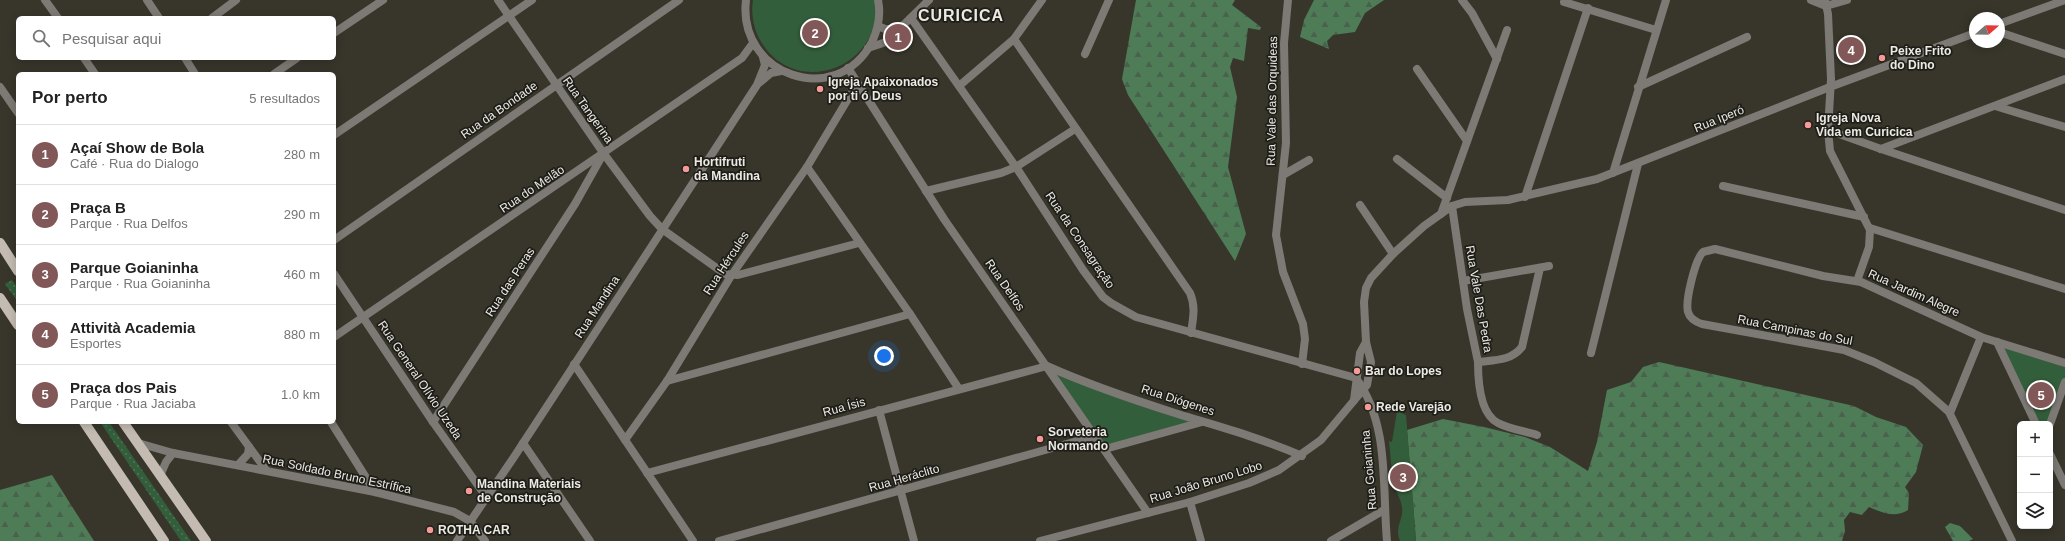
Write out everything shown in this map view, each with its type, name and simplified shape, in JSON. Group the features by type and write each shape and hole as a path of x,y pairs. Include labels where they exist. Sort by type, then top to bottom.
{"main road":[{"path":"0,243 16,268"},
{"path":"0,298 16,322"},
{"path":"85,424 164,541"},
{"path":"124,424 206,541"}],"street":[{"path":"46,0 57,16"},
{"path":"147,0 158,16"},
{"path":"215,16 236,0"},
{"path":"336,32 383,0"},
{"name":"Rua Tangerina","path":"498,0 604,154 650,216 662,229 725,274 731,276"},
{"path":"336,134 532,0"},
{"name":"Rua da Bondade","path":"336,239 679,0"},
{"path":"746,0 746,22 753,43 762,56 780,71 790,75 811,79 831,76 848,68 859,60 868,48 878,26 878,0"},
{"path":"868,48 886,42 929,0"},
{"path":"959,86 1014,39 1042,0"},
{"path":"1085,54 1109,0"},
{"name":"Rua Vale das Orquideas","path":"1288,0 1284,42 1286,127 1283,175 1276,235 1283,272 1303,324 1305,339 1302,364"},
{"path":"1462,0 1472,13 1497,59"},
{"path":"1613,173 1666,0"},
{"path":"1811,0 1826,3 1847,0"},
{"path":"2005,22 2065,0"},
{"path":"1564,2 1588,8 1656,30"},
{"path":"1826,3 1828,14 1830,87 1828,130 1830,151 1870,228 1869,247 1857,281"},
{"path":"1525,196 1588,8"},
{"name":"Rua da Consagração","path":"911,18 1016,167 1083,270 1103,297 1136,317 1356,378"},
{"path":"878,26 885,29 899,29"},
{"path":"1441,214 1507,30"},
{"path":"2005,34 2065,54"},
{"name":"Rua Iperó","path":"1465,202 1508,200 1597,179 1830,87 1969,35"},
{"path":"1638,88 1747,37"},
{"path":"1014,39 1190,293 1194,302 1190,332"},
{"name":"Rua do Melão","path":"336,336 604,154 742,58 753,43"},
{"name":"Rua do Melão","path":"742,58 762,56"},
{"name":"Rua Mandina","path":"457,541 487,498 757,84 765,65 762,56"},
{"path":"85,60 94,72"},
{"path":"186,60 194,72"},
{"path":"277,72 294,60"},
{"name":"Rua Delfos","path":"848,68 926,191 1148,513"},
{"path":"1416,69 1467,141"},
{"name":"Rua Mandina","path":"757,84 771,73 780,71"},
{"path":"1881,149 2065,79"},
{"name":"Rua Hércules","path":"626,440 667,380 731,276 807,167 857,84"},
{"path":"0,87 16,110"},
{"path":"848,101 853,97 864,94"},
{"path":"1995,106 2065,128"},
{"path":"926,191 1001,173 1016,167 1075,129"},
{"path":"1828,130 2065,210"},
{"name":"Rua das Peras","path":"433,422 575,204 604,154"},
{"path":"1397,159 1447,198"},
{"path":"1283,175 1309,160"},
{"path":"1591,353 1638,164"},
{"path":"807,167 910,314 959,389"},
{"path":"1723,186 1864,217"},
{"name":"Rua João Bruno Lobo","path":"1040,541 1190,502 1263,478 1302,456 1321,440 1364,389 1369,377 1371,362 1366,342 1364,302 1366,288 1371,278 1393,254 1424,226 1452,206 1465,202"},
{"path":"1360,205 1393,254"},
{"name":"Rua Vale Das Pedra","path":"1452,206 1463,281 1478,362 1507,358 1516,354 1522,347 1540,268"},
{"path":"1870,228 2065,289"},
{"path":"731,276 859,243"},
{"name":"Rua Jardim Alegre","path":"1703,252 1710,249 1722,250 1816,274 1857,281 1920,308 1981,337 2065,363"},
{"name":"Rua Campinas do Sul","path":"1703,252 1696,266 1688,305 1688,312 1694,321 1702,324 1832,347 1858,355 1916,383 1950,413 2012,541"},
{"path":"1463,281 1549,266"},
{"name":"Rua General Olívio Uzeda","path":"336,277 364,316 433,422 487,498"},
{"path":"667,380 910,314"},
{"path":"1950,413 1981,337"},
{"name":"Rua João Bruno Lobo","path":"1354,400 1360,352 1366,342"},
{"path":"1997,342 2035,421"},
{"path":"1478,362 1485,407 1491,418 1499,424 1537,435"},
{"path":"574,364 692,541"},
{"name":"Rua Ísis","path":"647,473 1047,366"},
{"name":"Rua Diógenes","path":"1047,366 1093,384 1202,422 1267,441 1302,456"},
{"name":"Rua Goianinha","path":"1356,378 1364,389 1373,407 1381,434 1384,510 1387,541"},
{"path":"2051,421 2065,382"},
{"path":"879,410 914,541"},
{"path":"1105,449 1202,422"},
{"path":"232,424 266,470"},
{"path":"332,424 375,492"},
{"name":"Rua Heráclito","path":"719,541 1095,436"},
{"name":"Rua Soldado Bruno Estrífica","path":"138,443 173,453 375,492 454,512 470,521 485,541"},
{"path":"523,443 590,541"},
{"path":"238,465 248,454 248,447"},
{"path":"160,476 166,462 173,453"},
{"path":"2051,457 2065,485"},
{"path":"1190,502 1201,541"},
{"path":"1331,541 1384,510"}],"green space":[{"path":"753,0 876,0 874,25 865,45 850,60 831,69 811,72 790,68 772,56 758,36 753,18"},
{"path":"1136,0 1235,0 1232,5 1261,27 1260,30 1248,28 1244,61 1233,58 1230,67 1237,97 1228,167 1246,234 1235,261 1128,95 1122,79"},
{"path":"1314,0 1384,0 1365,13 1355,32 1333,35 1327,41 1329,49 1300,37 1304,20"},
{"path":"12,280 16,285 16,299 5,284"},
{"path":"1997,342 2065,364 2065,378 2051,421 2035,421"},
{"path":"1659,362 1854,406 1876,417 1906,427 1923,445 1916,472 1905,487 1909,493 1908,510 1898,514 1888,514 1869,507 1862,515 1850,512 1844,520 1845,531 1842,541 1416,541 1407,430 1443,419 1484,427 1525,437 1550,447 1588,471 1597,442 1607,390 1631,382 1643,367"},
{"path":"1047,366 1202,421 1105,449"},
{"path":"1397,411 1406,415 1416,541 1400,541 1398,536 1402,516 1402,507 1394,480 1393,484 1389,441 1392,442"},
{"path":"101,424 110,424 191,541 181,541"},
{"path":"52,475 94,541 0,541 0,490"},
{"path":"1950,523 1960,526 1973,539 1969,541 1953,541 1945,527"}],"place":[{"name":"Praça B","path":"815,33"},
{"name":"Açaí Show de Bola","path":"898,37"},
{"name":"Attività Academia","path":"1851,50"},
{"name":"Peixe Frito do Dino","path":"1882,58"},
{"name":"Igreja Apaixonados por ti ó Deus","path":"820,89"},
{"name":"Igreja Nova Vida em Curicica","path":"1808,125"},
{"name":"Hortifruti da Mandina","path":"686,169"},
{"name":"Bar do Lopes","path":"1357,371"},
{"name":"Praça dos Pais","path":"2041,395"},
{"name":"Rede Varejão","path":"1368,407"},
{"name":"Sorveteria Normando","path":"1040,439"},
{"name":"Parque Goianinha","path":"1403,477"},
{"name":"Mandina Materiais de Construção","path":"469,491"},
{"name":"ROTHA CAR","path":"430,530"}],"district":[{"name":"CURICICA","path":"961,15"}]}
